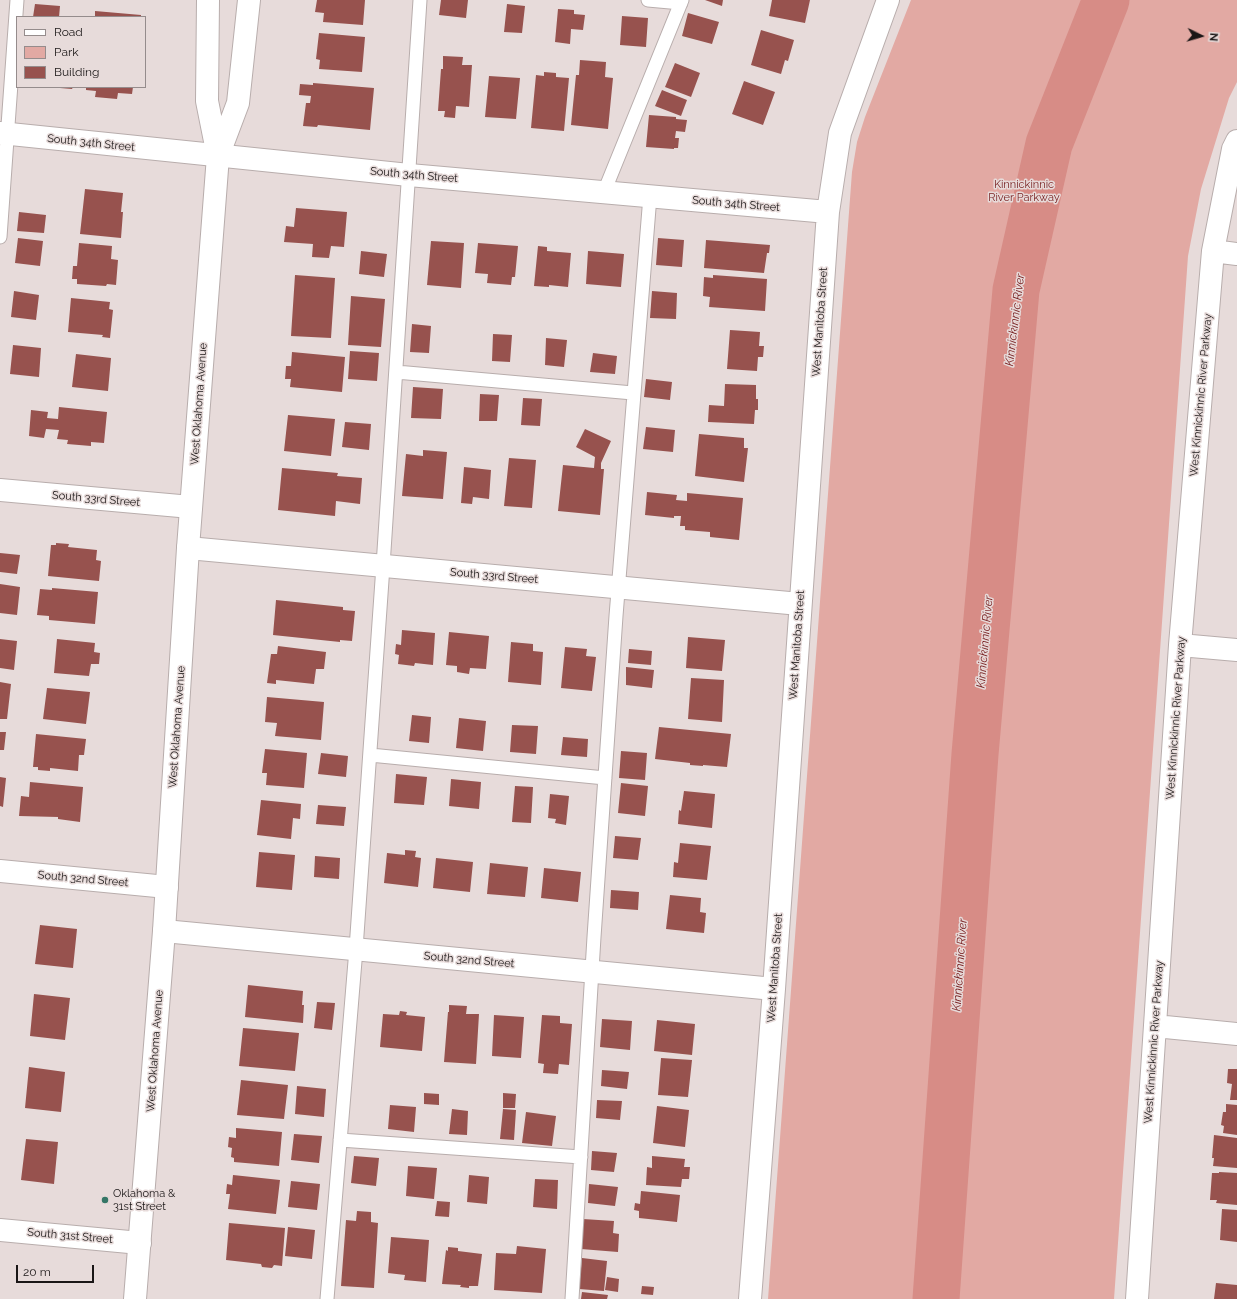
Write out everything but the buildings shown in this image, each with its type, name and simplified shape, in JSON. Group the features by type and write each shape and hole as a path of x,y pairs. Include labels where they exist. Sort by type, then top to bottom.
{"street":[{"name":"West Oklahoma Avenue","path":"135,1299 164,931 188,548 218,156 207,101 208,0"},
{"name":"West Oklahoma Avenue","path":"218,156 238,103 249,0"},
{"name":"West Manitoba Street","path":"750,1299 774,990 828,212 840,133 888,0"},
{"name":"South 34th Street","path":"4,134 408,175 828,212"},
{"name":"West Kinnickinnic River Parkway","path":"1137,1299 1180,645 1213,251 1233,149 1237,141"},
{"path":"1213,251 1237,254"},
{"name":"South 33rd Street","path":"0,490 191,507"},
{"name":"South 33rd Street","path":"188,548 800,604"},
{"path":"1180,645 1237,650"},
{"name":"South 32nd Street","path":"0,871 167,887"},
{"name":"South 32nd Street","path":"164,931 774,990"},
{"path":"1155,1026 1237,1034"},
{"name":"South 31st Street","path":"0,1230 140,1242"}],"lane":[{"path":"0,237 4,134 17,0"},
{"path":"327,1299 356,950 370,755 420,0"},
{"path":"604,192 681,2 648,0"},
{"path":"572,1299 618,588 650,196"},
{"path":"396,372 633,393"},
{"path":"370,755 605,778"},
{"path":"340,1140 581,1157"}],"green space":[{"name":"Kinnickinnic River Parkway","path":"911,0 1237,0 1237,82 1229,98 1201,189 1188,256 1114,1299 768,1299 852,172 857,142 865,117"}],"waterway":[{"name":"Kinnickinnic River","path":"936,1299 975,754 1016,290 1049,144 1106,0"}],"place":[{"name":"Oklahoma & 31st Street","path":"105,1200"}]}
